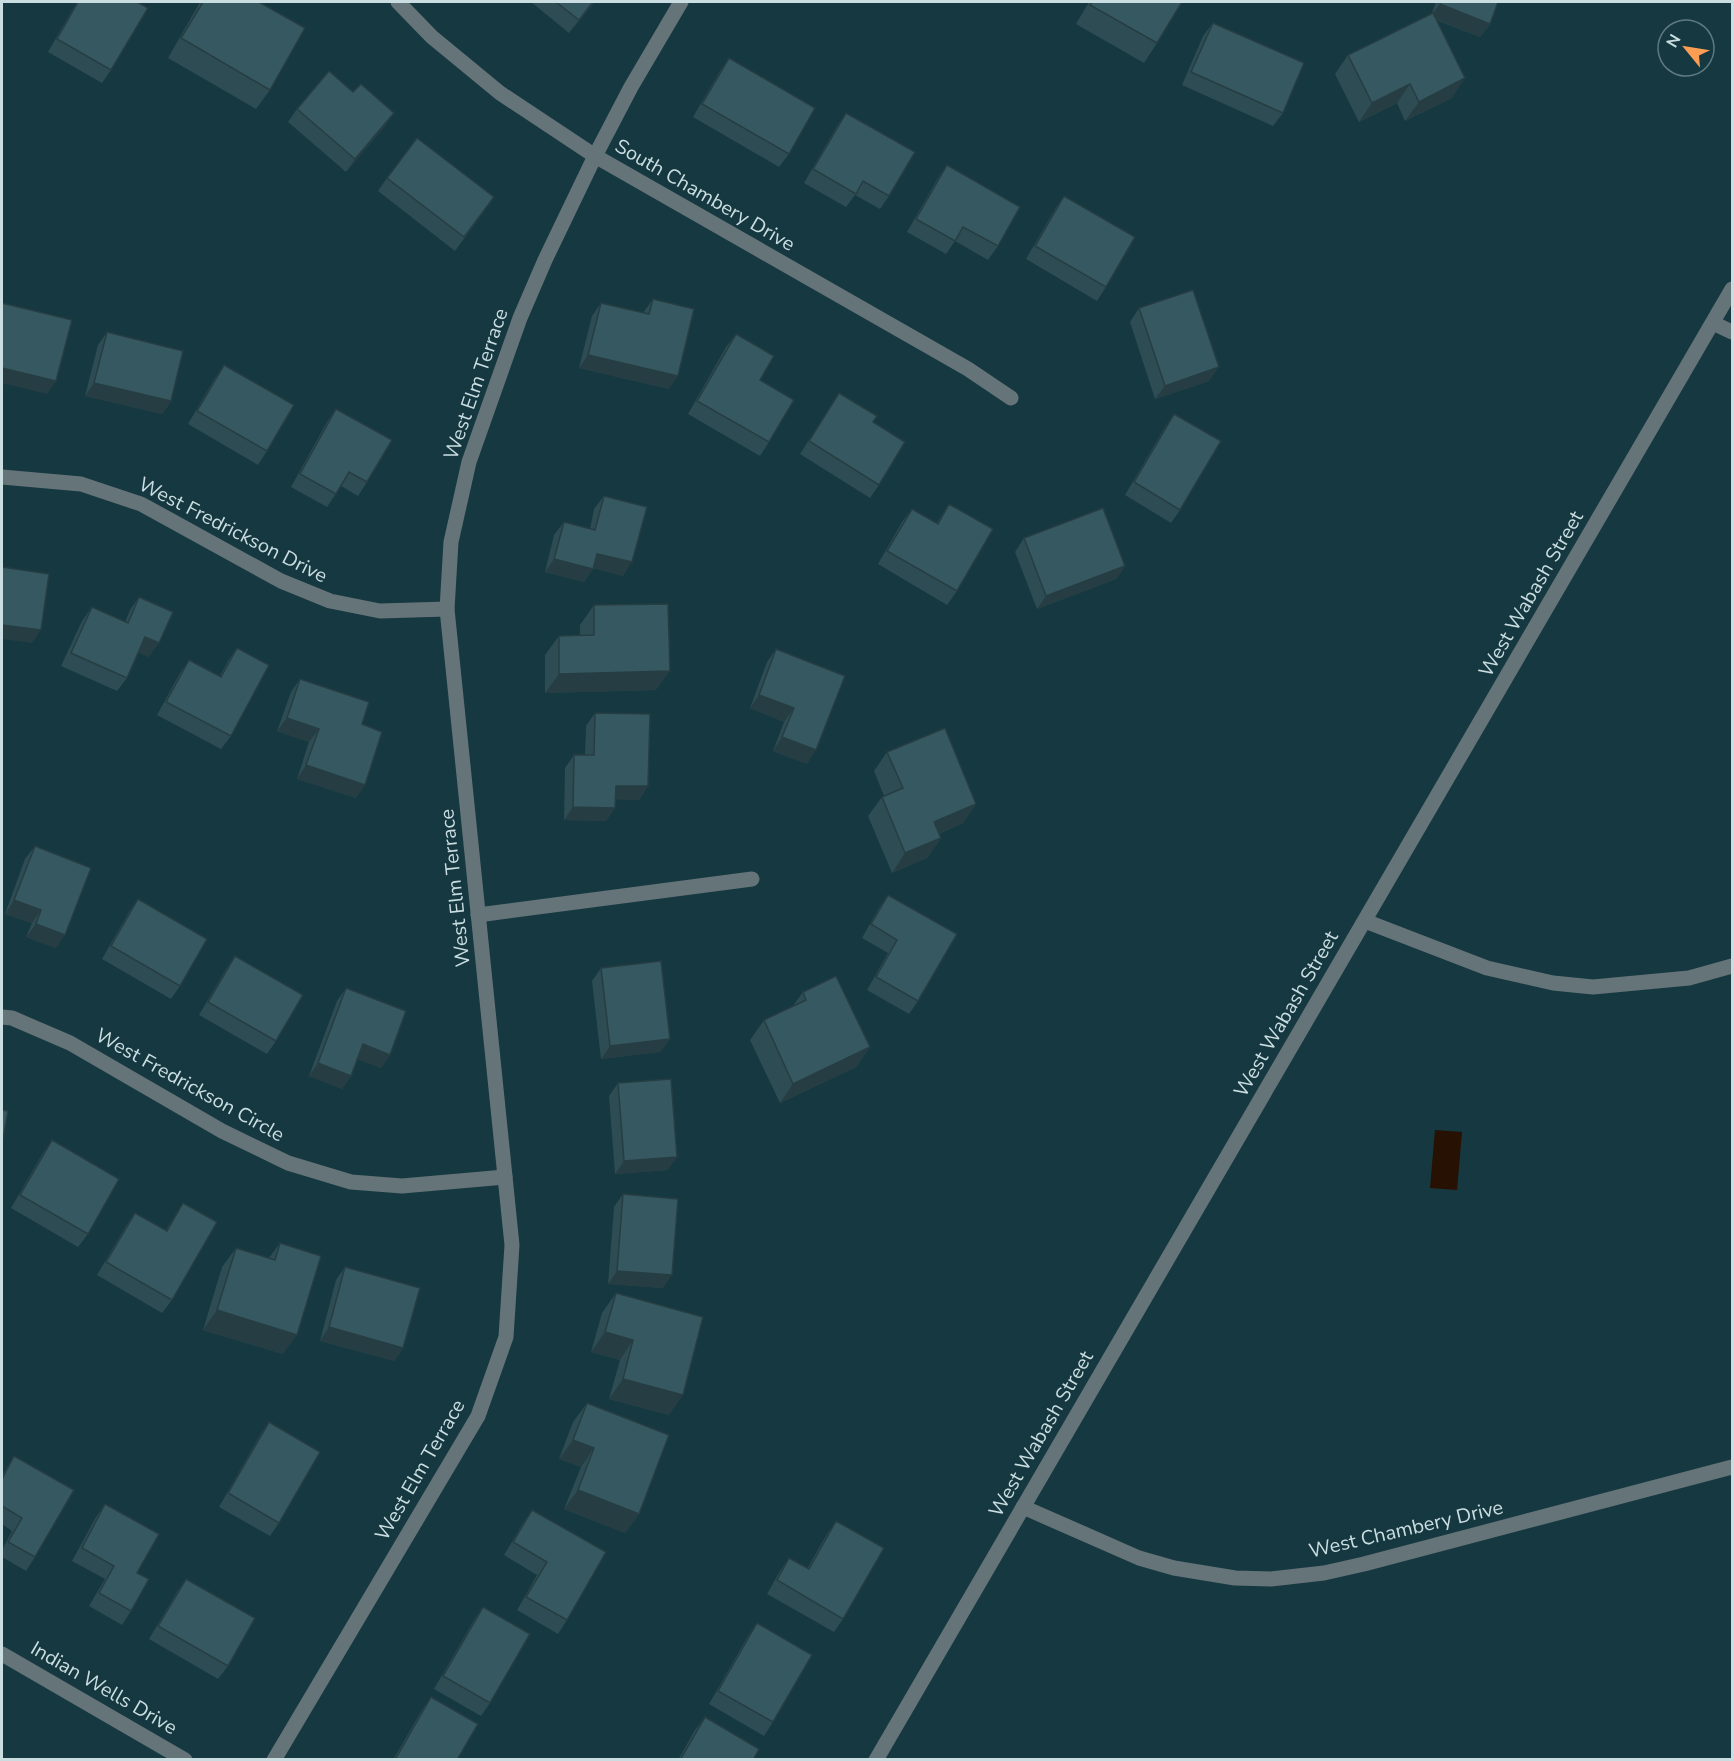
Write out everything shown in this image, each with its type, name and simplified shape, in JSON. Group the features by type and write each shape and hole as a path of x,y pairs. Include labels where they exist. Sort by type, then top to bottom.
{"street":[{"name":"South Chambery Drive","path":"398,2 432,37 500,93 595,156 968,369 1011,398"},
{"name":"West Elm Terrace","path":"274,1760 478,1416 506,1337 512,1245 447,609 451,542 469,462 520,318 595,156 631,87 681,2"},
{"name":"West Wabash Street","path":"876,1760 1732,290"},
{"path":"1713,323 1732,332"},
{"name":"West Fredrickson Drive","path":"2,477 81,484 141,504 282,581 330,602 380,611 447,609"},
{"path":"478,915 752,879"},
{"path":"1365,921 1487,968 1554,983 1593,987 1689,978 1732,966"},
{"name":"West Fredrickson Circle","path":"2,1017 12,1018 70,1043 222,1131 288,1163 351,1182 402,1186 505,1177"},
{"name":"West Chambery Drive","path":"1023,1507 1139,1558 1174,1568 1235,1578 1271,1579 1324,1573 1364,1564 1732,1467"},
{"name":"Indian Wells Drive","path":"2,1654 185,1760"}],"shaded area":[{"path":"1435,1130 1462,1132 1457,1190 1430,1188"}],"building":[{"path":"78,2 137,2 148,8 111,70 57,39"},
{"path":"203,2 259,2 305,28 270,90 181,38"},
{"path":"556,2 593,2 579,20"},
{"path":"1092,2 1182,2 1157,43 1090,5"},
{"path":"1441,2 1498,2 1490,24 1440,4"},
{"path":"1433,13 1465,78 1419,102 1410,84 1372,103 1348,55"},
{"path":"1213,23 1304,63 1283,113 1191,72"},
{"path":"729,58 815,108 789,154 702,104"},
{"path":"329,71 353,92 361,84 394,113 355,159 297,109"},
{"path":"846,113 915,152 889,196 863,181 856,194 813,169"},
{"path":"417,138 494,197 464,237 387,178"},
{"path":"947,165 1020,207 998,246 963,227 955,241 916,219"},
{"path":"1064,196 1135,237 1106,287 1035,246"},
{"path":"1193,290 1219,367 1165,386 1139,308"},
{"path":"653,299 694,309 678,376 588,355 601,303 649,314"},
{"path":"2,303 72,320 56,381 2,368"},
{"path":"107,332 183,351 171,401 94,383"},
{"path":"736,334 774,356 760,380 794,400 769,442 697,401"},
{"path":"224,365 294,405 267,451 197,411"},
{"path":"839,393 877,416 873,422 905,442 879,485 809,441"},
{"path":"336,409 392,440 367,482 349,472 336,494 300,474"},
{"path":"1174,414 1221,441 1180,510 1134,482"},
{"path":"604,496 647,507 632,562 597,554 593,569 554,559 564,522 595,530"},
{"path":"949,504 993,529 957,591 887,551 912,509 938,524"},
{"path":"1103,508 1125,566 1046,596 1024,538"},
{"path":"2,567 49,574 41,630 2,625"},
{"path":"139,597 173,612 159,643 145,637 127,678 71,653 92,607 128,623"},
{"path":"668,604 670,671 559,674 559,636 594,635 594,605"},
{"path":"237,648 269,665 231,736 166,702 189,660 221,677"},
{"path":"776,649 845,676 816,750 782,737 794,708 759,695"},
{"path":"300,679 369,702 362,724 382,732 365,785 306,765 319,729 287,718"},
{"path":"595,713 650,714 648,786 616,786 615,808 573,807 574,755 594,755"},
{"path":"945,728 976,804 934,822 941,838 905,853 882,797 903,788 887,752"},
{"path":"35,846 91,868 65,935 36,924 41,910 14,900"},
{"path":"888,895 957,934 918,1001 876,977 897,940 871,924"},
{"path":"138,899 207,939 180,986 111,946"},
{"path":"235,956 303,995 276,1041 208,1002"},
{"path":"661,961 670,1039 610,1046 601,968"},
{"path":"836,976 870,1047 793,1084 764,1020 806,1000 803,992"},
{"path":"346,988 406,1011 390,1055 363,1044 351,1076 318,1063"},
{"path":"671,1079 677,1157 624,1161 618,1083"},
{"path":"2,1110 8,1111 2,1144"},
{"path":"52,1140 119,1179 88,1234 20,1195"},
{"path":"623,1194 678,1199 672,1275 617,1271"},
{"path":"183,1203 217,1222 172,1300 106,1262 135,1213 167,1231"},
{"path":"280,1243 321,1256 297,1335 217,1310 236,1248 275,1260"},
{"path":"345,1267 420,1288 403,1348 329,1327"},
{"path":"616,1293 703,1317 683,1395 623,1379 633,1340 605,1332"},
{"path":"587,1403 669,1435 639,1514 578,1490 594,1448 573,1440"},
{"path":"269,1422 320,1452 279,1523 228,1493"},
{"path":"14,1456 74,1490 35,1557 8,1542 22,1518 2,1506 2,1479"},
{"path":"105,1504 159,1534 137,1573 149,1579 131,1611 99,1593 114,1566 82,1548"},
{"path":"532,1510 606,1552 567,1620 526,1597 547,1562 513,1542"},
{"path":"836,1521 884,1548 843,1619 777,1580 789,1558 809,1569"},
{"path":"186,1579 255,1618 228,1666 158,1626"},
{"path":"483,1607 530,1634 490,1703 443,1676"},
{"path":"757,1623 812,1655 773,1722 718,1691"},
{"path":"431,1697 478,1724 457,1760 395,1760"},
{"path":"705,1717 759,1749 753,1760 680,1760"}]}
